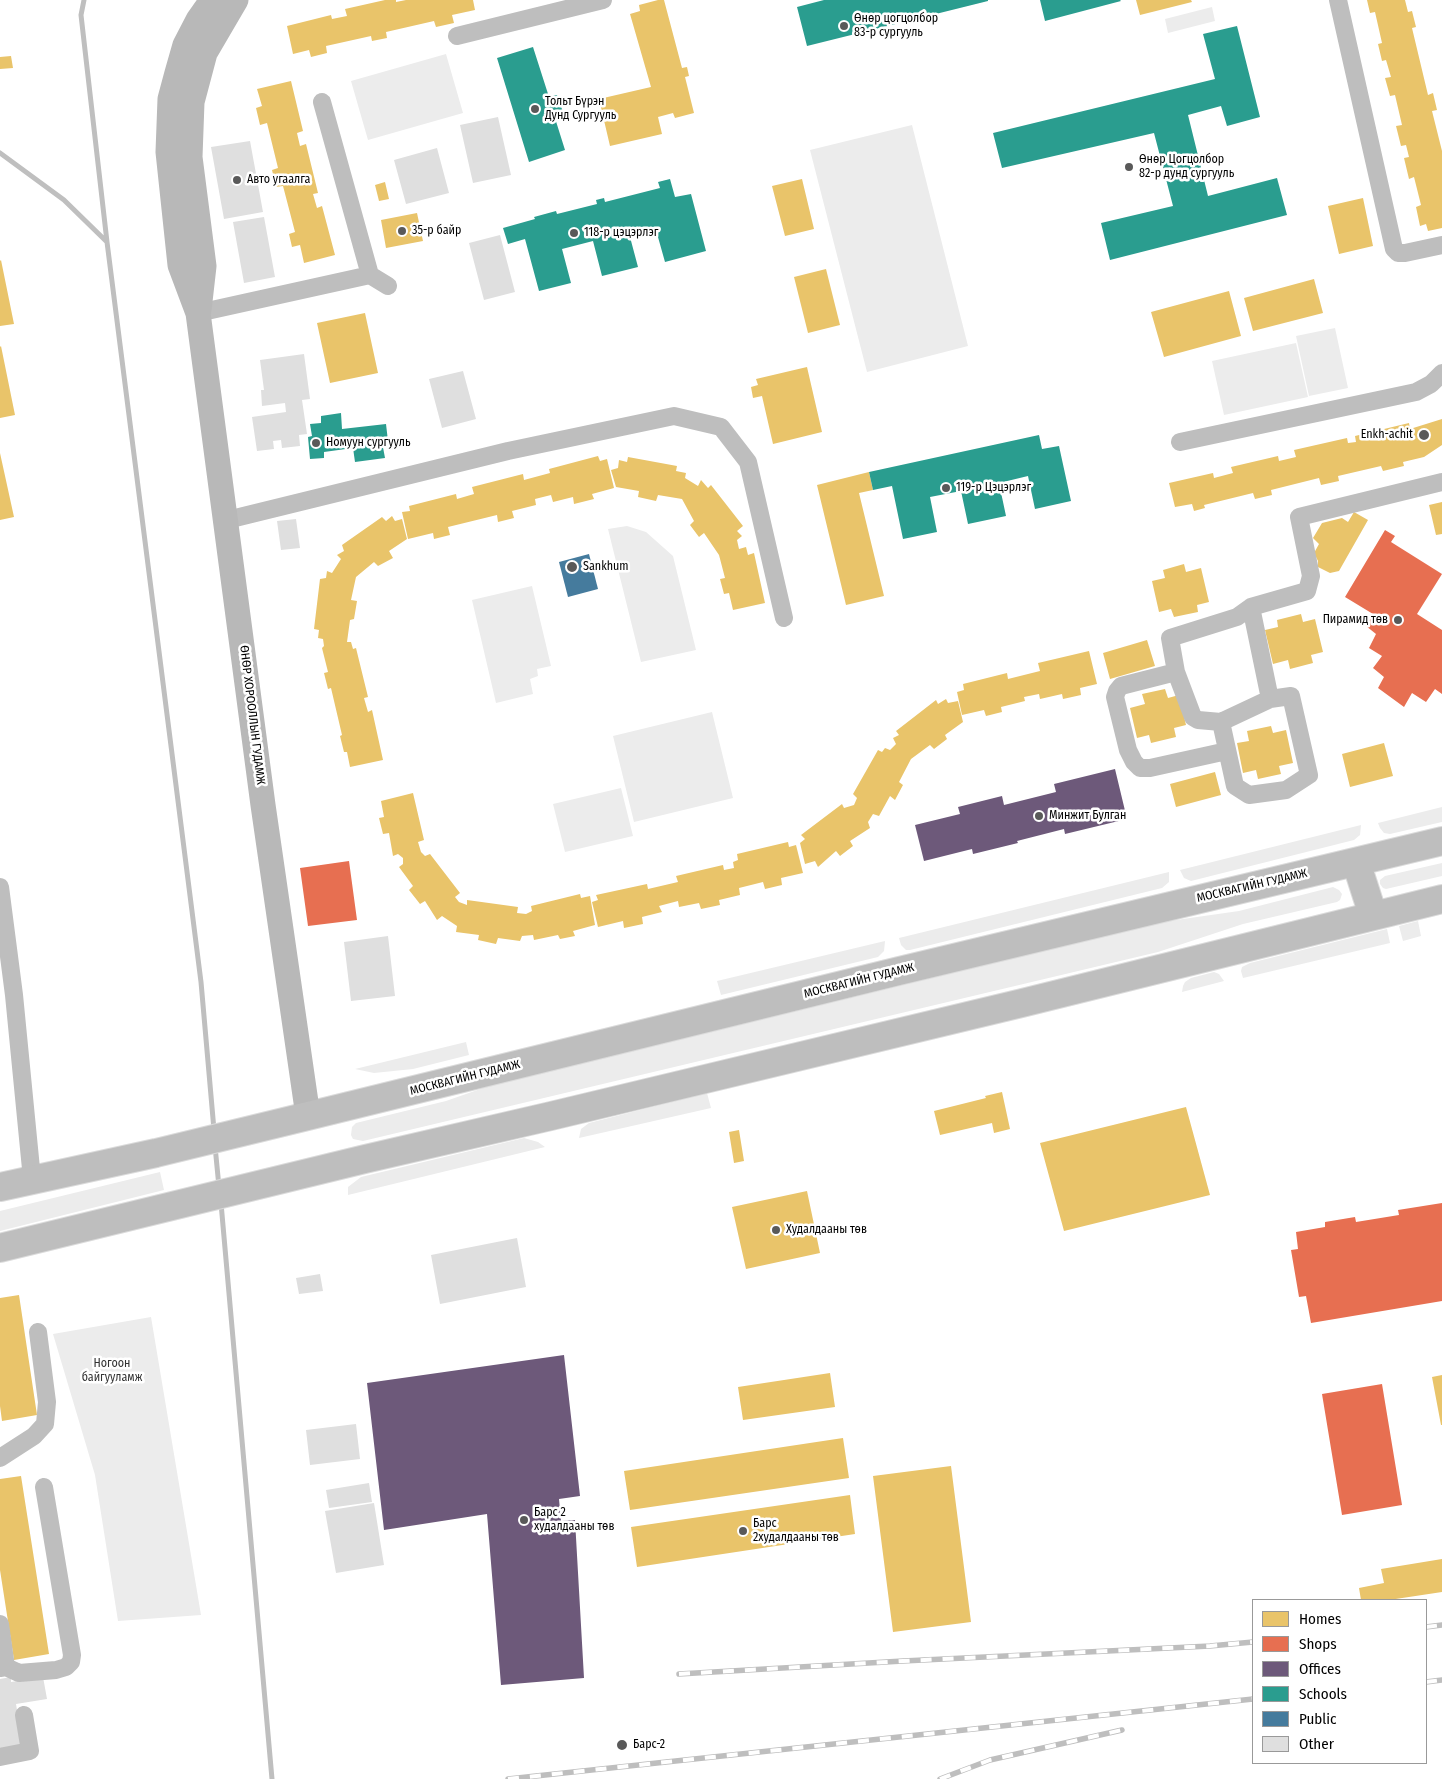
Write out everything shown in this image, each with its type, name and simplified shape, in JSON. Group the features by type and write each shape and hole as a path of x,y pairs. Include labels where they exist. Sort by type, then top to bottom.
{"highway":[{"name":"МОСКВАГИЙН ГУДАМЖ","path":"0,1187 276,1124 899,971 1442,841"},
{"path":"1356,862 1373,915"},
{"path":"0,1248 1022,1003 1442,899"}],"main road":[{"name":"ӨНӨР ХОРООЛЛЫН ГУДАМЖ","path":"212,0 184,45 170,99 168,152 180,265 198,313 227,520 263,806 308,1116"},
{"name":"ӨНӨР ХОРООЛЛЫН ГУДАМЖ","path":"198,313 204,266 190,158 192,102 205,53 236,0"}],"street":[{"path":"457,36 603,0"},
{"path":"1338,0 1394,248 1398,253 1405,253 1442,245"},
{"path":"322,102 370,275 388,286"},
{"path":"198,313 370,275"},
{"path":"1180,442 1416,392 1431,384 1442,373"},
{"path":"227,520 508,451 674,416 722,427 748,462 784,618"},
{"path":"1221,722 1235,786 1249,795 1286,790 1309,775 1291,696 1270,700 1221,722 1198,720 1193,717 1176,672 1170,638 1237,617 1251,606 1307,591 1311,576 1299,517 1442,482"},
{"path":"1251,606 1270,700"},
{"path":"1176,672 1121,686 1117,691 1115,698 1128,750 1134,762 1140,768 1150,768 1227,751"},
{"path":"0,886 14,995 32,1179"},
{"path":"0,1458 34,1436 45,1424 47,1402 38,1332"},
{"path":"0,1624 3,1668 19,1673 56,1670 66,1667 71,1662 72,1655 44,1487"},
{"path":"0,1757 30,1751 24,1715"}],"green space":[{"path":"1212,7 1215,21 1168,33 1165,19"},
{"path":"446,54 463,113 368,140 351,81"},
{"path":"912,125 968,346 867,372 810,150"},
{"path":"1335,328 1348,388 1309,396 1296,336"},
{"path":"1296,343 1308,397 1224,415 1212,361"},
{"path":"627,526 646,532 673,556 696,650 641,662 608,529"},
{"path":"532,586 551,666 537,669 538,676 530,679 533,694 496,703 472,600"},
{"path":"712,712 733,798 634,822 613,736"},
{"path":"621,788 633,836 565,852 553,804"},
{"path":"1442,807 1442,822 1390,834 1384,833 1378,823"},
{"path":"1361,825 1360,835 1354,840 1191,881 1184,878 1180,870"},
{"path":"1442,863 1442,876 1386,889 1380,884 1380,880 1385,876"},
{"path":"1169,872 1169,882 1162,888 910,950 906,950 901,945 899,938"},
{"path":"1333,887 1342,894 1337,902 1243,924 1158,952 363,1141 353,1139 351,1135 352,1127 356,1123 446,1101 486,1087 1162,922 1239,911"},
{"path":"1418,921 1421,936 1403,941 1399,926"},
{"path":"1387,929 1390,943 1243,978 1242,967 1250,963"},
{"path":"885,941 884,951 878,957 721,995 717,981"},
{"path":"1214,972 1219,974 1224,981 1182,992 1185,982 1191,978"},
{"path":"466,1042 469,1055 413,1069 374,1073 355,1069"},
{"path":"707,1093 711,1108 579,1138 581,1129 589,1123"},
{"path":"524,1138 538,1142 545,1147 348,1195 348,1187 361,1177"},
{"path":"160,1172 164,1190 0,1231 0,1211"},
{"name":"Ногоон байгууламж","path":"151,1317 201,1615 118,1621 95,1475 53,1334"}],"building: Homes":[{"path":"385,0 396,0 396,2 406,0 473,0 475,10 452,15 454,23 436,27 434,21 386,32 387,38 372,41 371,36 326,46 327,53 311,57 309,50 293,54 287,26 331,15 332,19 347,16 345,9"},
{"path":"664,0 682,68 687,67 689,76 685,77 694,113 675,118 673,113 658,117 662,134 610,146 599,99 651,87 630,14 640,11 639,5"},
{"path":"1136,0 1191,0 1192,2 1140,15"},
{"path":"1367,0 1405,0 1408,12 1412,11 1416,27 1412,28 1428,95 1433,93 1437,110 1432,111 1442,151 1442,228 1428,231 1426,224 1420,226 1416,207 1421,205 1414,177 1409,179 1404,158 1409,157 1406,145 1401,146 1396,126 1402,125 1395,95 1390,96 1385,78 1391,77 1386,60 1382,61 1378,44 1382,43 1375,12 1370,13"},
{"path":"11,56 13,68 0,69 0,57"},
{"path":"291,81 303,131 297,133 300,146 306,144 318,193 313,194 317,208 322,206 335,255 304,263 300,245 292,247 289,234 295,232 283,186 276,187 272,170 278,168 267,123 260,125 256,108 262,106 257,89"},
{"path":"802,179 814,229 785,236 772,186"},
{"path":"385,182 389,199 379,201 375,185"},
{"path":"1363,198 1373,246 1339,254 1328,206"},
{"name":"35-р байр","path":"417,213 423,241 386,248 381,220"},
{"path":"0,261 14,324 0,326"},
{"path":"826,269 840,325 808,333 794,277"},
{"path":"1314,279 1323,313 1253,331 1244,298"},
{"path":"1229,291 1241,336 1164,357 1151,312"},
{"path":"365,313 378,373 330,383 317,323"},
{"path":"0,347 15,415 0,418"},
{"path":"807,367 822,432 773,444 762,396 753,398 751,387 758,385 756,379"},
{"path":"1442,419 1442,445 1424,457 1403,462 1404,466 1383,471 1381,466 1338,476 1339,481 1321,485 1319,478 1271,490 1272,495 1255,499 1253,493 1204,505 1205,508 1194,511 1192,504 1175,507 1169,483 1213,473 1214,478 1233,473 1231,467 1278,456 1279,461 1296,457 1294,450 1347,438 1348,443 1356,442 1355,436 1409,423 1410,429"},
{"path":"0,453 14,517 0,520"},
{"path":"598,456 600,461 607,459 614,488 592,494 594,499 574,504 573,497 553,502 551,495 535,499 536,505 512,511 514,518 498,522 497,515 448,527 450,535 434,539 433,533 408,539 402,512 410,511 409,506 456,494 457,499 474,494 472,487 523,474 524,480 550,473 549,469"},
{"path":"628,457 677,466 676,471 686,473 685,478 698,486 701,480 708,488 711,485 743,526 737,531 742,536 737,540 739,549 746,547 748,555 754,553 765,603 733,610 729,593 724,594 720,579 725,578 719,555 704,533 699,537 690,525 694,521 682,499 658,495 656,501 638,497 639,491 616,487 611,470 618,468 619,460 627,462"},
{"path":"869,472 873,490 859,493 884,596 846,605 817,485"},
{"path":"1442,502 1442,534 1436,535 1429,505"},
{"path":"1354,512 1368,520 1339,571 1330,573 1318,567 1318,561 1314,553 1319,544 1313,538 1322,523 1342,518 1348,522"},
{"path":"392,516 395,521 402,519 407,539 389,551 393,558 378,566 374,562 356,577 351,600 357,601 354,619 350,620 347,642 351,642 353,649 356,648 368,697 364,698 368,712 372,710 383,760 350,767 347,752 344,752 340,736 342,735 331,688 328,689 324,673 328,672 322,648 324,646 323,639 318,638 319,630 314,629 320,579 326,578 327,571 332,573 341,559 337,555 344,551 342,545 382,517 386,521"},
{"path":"1184,564 1186,572 1201,568 1209,602 1197,605 1198,612 1174,617 1171,609 1159,612 1152,581 1165,578 1163,570"},
{"path":"1301,614 1303,622 1315,619 1323,652 1311,655 1313,663 1290,669 1288,660 1273,664 1265,630 1278,627 1277,620"},
{"path":"1147,640 1155,666 1110,679 1103,653"},
{"path":"1089,651 1097,684 1080,688 1081,695 1063,699 1062,694 1040,699 1039,694 1024,697 1025,701 1001,707 1002,712 986,716 984,710 962,715 957,692 964,690 963,684 1007,673 1008,679 1040,671 1038,663"},
{"path":"1165,689 1168,698 1179,695 1186,725 1174,728 1176,737 1151,743 1149,735 1137,738 1130,708 1145,704 1142,694"},
{"path":"946,699 948,703 958,701 963,722 945,735 947,739 934,749 930,745 911,759 899,782 903,785 895,800 890,796 879,816 873,814 868,822 870,828 850,841 853,846 840,856 836,851 818,867 815,861 805,864 800,843 805,839 801,835 842,804 844,808 854,805 857,798 853,794 878,750 882,752 885,748 890,750 896,744 893,738 899,735 896,731 936,700 938,704"},
{"path":"1271,726 1273,733 1286,730 1293,763 1279,766 1281,774 1258,779 1256,770 1243,773 1237,743 1249,741 1247,731"},
{"path":"1384,743 1393,776 1350,787 1342,754"},
{"path":"1215,772 1221,795 1176,807 1170,784"},
{"path":"413,793 424,840 418,842 421,852 425,856 430,854 460,893 455,897 459,902 467,905 467,900 518,907 517,913 526,914 532,911 531,906 580,894 581,898 590,896 595,925 573,931 575,936 560,939 558,935 534,940 533,935 522,936 520,941 498,938 496,944 478,940 479,935 456,932 457,926 442,916 437,920 425,901 420,904 409,890 413,886 399,867 403,864 403,858 398,854 393,856 389,833 383,834 379,818 384,817 381,801"},
{"path":"788,842 789,847 796,845 803,873 781,878 782,885 765,889 763,882 739,888 740,895 719,900 720,905 701,909 699,903 679,907 678,901 659,906 662,912 642,917 643,924 624,928 623,921 598,927 592,902 598,900 596,895 647,884 648,889 678,882 676,876 723,865 724,870 734,868 733,862 738,860 737,854"},
{"path":"1002,1092 1010,1129 994,1133 992,1123 940,1135 934,1111"},
{"path":"1186,1107 1210,1195 1064,1231 1040,1143"},
{"path":"739,1130 744,1161 734,1163 729,1132"},
{"name":"Худалдааны төв","path":"807,1191 820,1253 746,1269 732,1207"},
{"path":"19,1295 37,1415 2,1421 0,1406 0,1298"},
{"path":"830,1373 835,1407 743,1420 738,1387"},
{"path":"1442,1375 1442,1425 1441,1425 1432,1377"},
{"name":"Барс 2худалдааны төв","path":"843,1438 849,1478 630,1510 624,1471"},
{"path":"951,1466 971,1622 893,1632 873,1476"},
{"path":"21,1476 49,1654 14,1660 0,1570 0,1479"},
{"name":"Барс 2худалдааны төв","path":"850,1495 855,1534 637,1567 631,1527"},
{"path":"1442,1559 1442,1592 1396,1599 1361,1599 1359,1588 1384,1583 1381,1569"}],"building: Shops":[{"name":"Пирамид төв","path":"1385,530 1395,536 1391,542 1442,574 1417,614 1442,630 1442,694 1435,689 1426,702 1412,693 1404,707 1378,688 1384,677 1373,668 1382,656 1369,648 1376,634 1366,626 1373,614 1345,597"},
{"path":"349,861 357,920 308,926 300,868"},
{"path":"1442,1203 1442,1301 1311,1323 1306,1296 1299,1297 1291,1250 1298,1249 1296,1232 1325,1227 1325,1222 1355,1217 1356,1222 1399,1215 1398,1210"},
{"path":"1382,1384 1402,1505 1342,1515 1322,1394"}],"building: Offices":[{"name":"Минжит Булган","path":"1115,769 1127,819 1065,834 1064,829 973,854 972,849 924,861 915,825 960,814 958,807 1002,796 1004,805 1056,792 1054,784"},
{"name":"Барс 2 худалдааны төв","path":"564,1355 580,1496 559,1499 561,1521 575,1520 584,1678 501,1685 487,1514 384,1530 367,1383"}],"building: Schools":[{"name":"Өнөр цогцолбор 83-р сургууль","path":"824,0 988,1 807,46 797,7"},
{"path":"1040,0 1120,0 1121,1 1045,21"},
{"path":"1237,26 1260,117 1227,126 1221,106 1188,115 1208,196 1277,178 1287,215 1110,260 1101,223 1173,206 1154,133 1002,168 993,133 1215,79 1203,34"},
{"path":"533,47 549,97 557,95 563,112 554,115 565,150 529,162 497,58"},
{"name":"118-р цэцэрлэг","path":"670,179 675,197 691,194 706,251 665,262 656,230 630,237 638,267 602,276 593,241 562,249 571,283 539,291 525,239 508,244 503,228 556,211 557,214 597,204 596,200 604,198 605,202 660,188 658,182"},
{"path":"341,413 342,429 386,424 388,441 382,442 385,458 355,462 353,448 324,452 324,458 310,459 308,437 312,436 310,424 321,423 321,416"},
{"name":"119-р Цэцэрлэг","path":"1039,435 1042,449 1059,446 1071,501 1035,509 1028,476 999,483 1006,516 968,524 961,491 930,497 937,532 903,539 892,486 873,490 869,472"}],"building: Public":[{"path":"589,554 598,589 568,597 559,562"}],"building: Other":[{"path":"498,117 511,175 473,183 460,125"},
{"name":"Авто угаалга","path":"250,141 263,212 224,219 211,147"},
{"path":"437,148 449,193 406,204 394,160"},
{"name":"Авто угаалга","path":"264,217 275,277 244,283 233,222"},
{"path":"500,235 515,292 484,300 469,243"},
{"path":"304,354 310,399 302,400 307,434 299,435 300,446 282,448 281,440 273,441 274,449 257,451 252,417 286,412 285,403 262,406 261,390 264,390 260,360"},
{"path":"463,371 476,419 442,428 429,379"},
{"path":"296,519 300,548 281,550 277,521"},
{"path":"388,936 395,996 351,1001 344,942"},
{"path":"517,1238 526,1287 440,1304 431,1255"},
{"path":"320,1274 323,1291 299,1294 296,1278"},
{"path":"356,1424 360,1459 310,1465 306,1430"},
{"path":"369,1483 372,1502 329,1508 326,1490"},
{"path":"374,1503 384,1565 336,1573 325,1511"},
{"path":"11,1677 11,1682 43,1677 47,1699 16,1704 23,1747 0,1751 0,1679"}],"waterway":[{"path":"84,0 81,15 107,242"},
{"path":"0,153 64,200 107,242 201,982 214,1130"},
{"path":"215,1146 219,1187"},
{"path":"221,1203 272,1779"}],"railway":[{"path":"1427,1627 1442,1625"},
{"path":"679,1674 1210,1646 1252,1642"},
{"path":"1427,1682 1442,1680"},
{"path":"508,1779 1252,1699"},
{"path":"940,1779 990,1760 1122,1730"}],"place":[{"name":"Өнөр цогцолбор 83-р сургууль","path":"844,26"},
{"name":"Тольт Бүрэн Дунд Сургууль","path":"535,109"},
{"name":"Өнөр Цогцолбор 82-р дунд сургууль","path":"1129,167"},
{"name":"Авто угаалга","path":"237,180"},
{"name":"35-р байр","path":"402,231"},
{"name":"118-р цэцэрлэг","path":"574,233"},
{"name":"Enkh-achit","path":"1424,435"},
{"name":"Номуун сургууль","path":"316,443"},
{"name":"119-р Цэцэрлэг","path":"946,488"},
{"name":"Sankhum","path":"572,567"},
{"name":"Пирамид төв","path":"1398,620"},
{"name":"Минжит Булган","path":"1039,816"},
{"name":"Худалдааны төв","path":"776,1230"},
{"name":"Барс 2 худалдааны төв","path":"524,1520"},
{"name":"Барс 2худалдааны төв","path":"743,1531"},
{"name":"Барс-2","path":"622,1745"}]}
